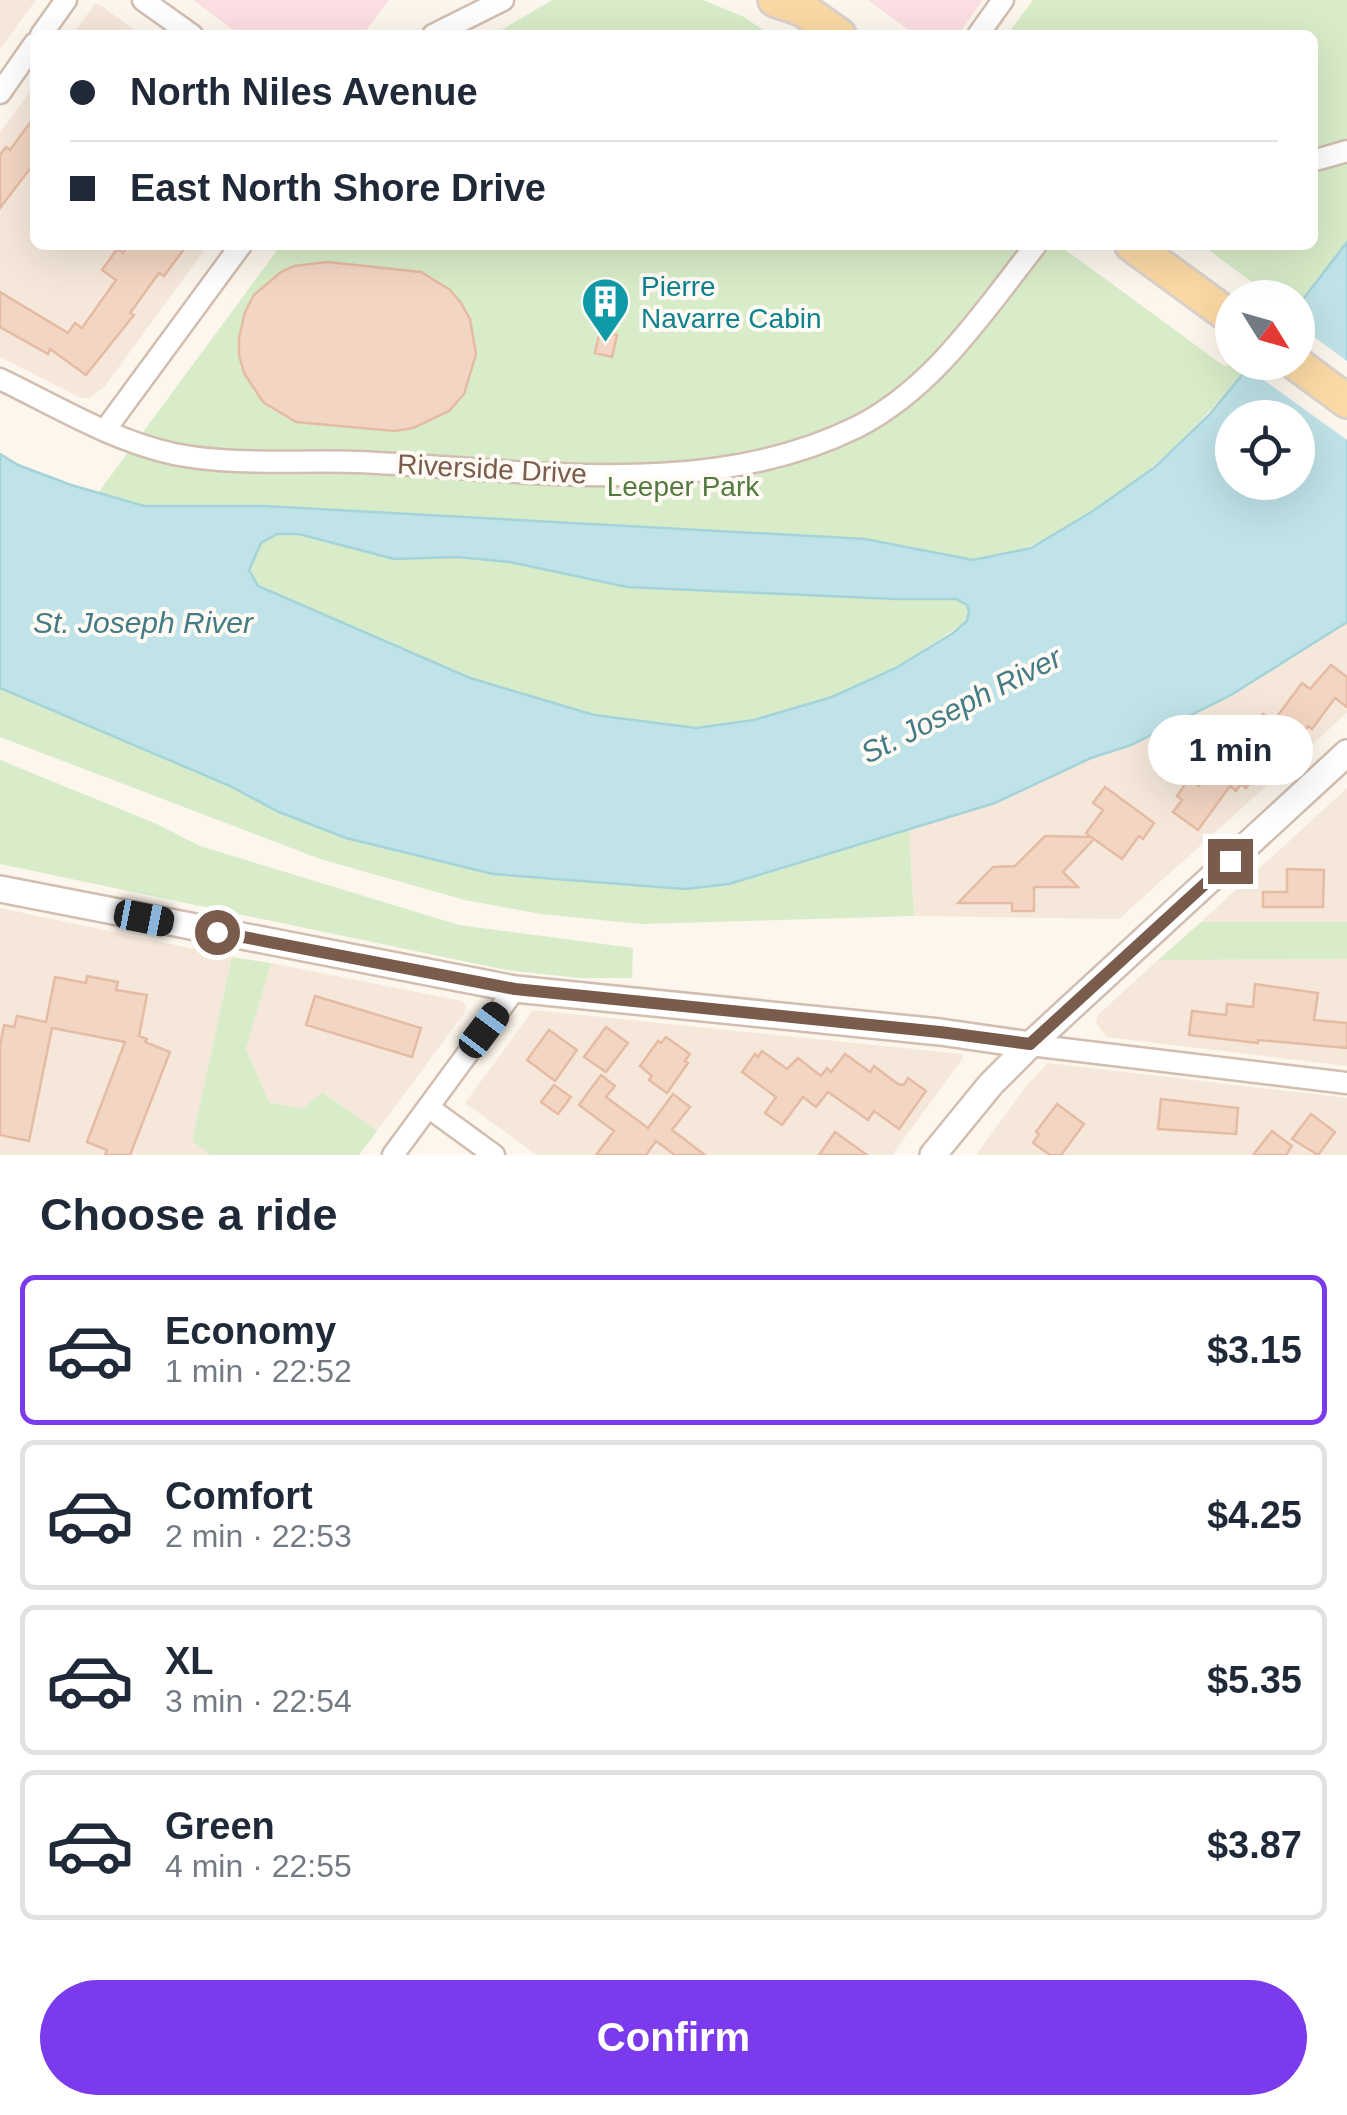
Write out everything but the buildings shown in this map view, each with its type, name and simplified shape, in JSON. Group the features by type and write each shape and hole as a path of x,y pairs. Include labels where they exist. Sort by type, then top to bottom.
{"main road":[{"path":"791,3 832,30"},
{"path":"1139,250 1215,306"},
{"path":"1315,377 1347,401"}],"street":[{"path":"45,30 66,0"},
{"path":"144,0 185,30"},
{"path":"443,30 504,0"},
{"path":"982,30 1004,0"},
{"path":"0,93 30,51"},
{"path":"1318,159 1347,151"},
{"path":"106,430 237,250"},
{"name":"Riverside Drive","path":"0,379 106,430 172,453 248,463 352,462 574,474 728,466 821,443 897,402 929,375 964,336 1032,250"},
{"path":"934,1155 991,1084 1030,1044 1347,753"},
{"path":"0,888 515,989 940,1032 1347,1082"},
{"path":"392,1155 515,989"},
{"path":"428,1106 494,1155"}],"shaded area":[{"path":"0,0 36,0 0,49"},
{"path":"193,0 389,0 367,30 233,30"},
{"path":"868,0 983,0 962,30 908,30"},
{"path":"99,4 134,30 76,30"},
{"path":"30,92 30,250 204,250 105,386 89,398 81,398 0,357 0,133"},
{"path":"1347,622 1347,713 1119,919 914,916 909,829 995,803 1091,758 1131,745 1231,695"},
{"path":"1347,788 1347,922 1201,922"},
{"path":"0,908 232,957 192,1141 211,1155 0,1155"},
{"path":"1347,959 1347,1066 1106,1037 1096,1022 1098,1015 1158,960"},
{"path":"271,963 462,1001 465,1012 377,1131 324,1092 302,1109 269,1102 246,1049"},
{"path":"533,1010 962,1054 963,1058 892,1155 537,1155 465,1103"},
{"path":"1048,1063 1347,1098 1347,1155 976,1155"}],"green space":[{"path":"552,0 703,0 744,17 763,30 501,30"},
{"path":"1033,0 1347,0 1347,242 1315,284 1315,280 1249,280 1209,250 1318,250 1318,30 1011,30"},
{"name":"Leeper Park","path":"277,250 1066,250 1215,359 1215,380 1236,380 1169,452 1105,505 1071,527 1004,553 967,621 896,668 831,697 754,720 697,728 594,715 469,678 258,586 219,505 144,506 98,493"},
{"path":"0,688 230,786 279,812 493,874 837,850 909,829 914,916 641,924 541,914 465,900 320,859 0,737"},
{"path":"0,760 157,824 200,846 459,925 633,948 632,978 580,978 506,970 0,864"},
{"path":"1201,922 1347,922 1347,959 1158,960"},
{"path":"232,957 271,963 246,1049 269,1102 302,1109 323,1092 377,1131 359,1155 211,1155 192,1141"}],"water":[{"name":"St. Joseph River","path":"1347,242 1347,622 1231,695 1131,745 1091,758 995,803 729,884 685,889 493,874 346,838 0,688 0,454 71,485 144,506 264,506 865,539 973,560 1031,548 1093,511 1155,467 1215,408 1215,500 1315,500 1315,400 1221,400 1238,380 1315,380 1315,284","holes":["277,534 299,534 394,559 457,557 510,562 627,587 956,599 967,605 969,611 967,621 953,633 896,668 832,697 754,720 696,728 594,715 470,678 258,586 249,570 261,543"]}],"pier":[{"path":"1315,337 1347,361 1347,440 1315,417 1315,400 1292,400 1264,380 1315,380"}],"place":[{"name":"Pierre Navarre Cabin","path":"606,344"}],"route":[{"path":"217,932 515,989 1030,1044 1230,861"}]}
